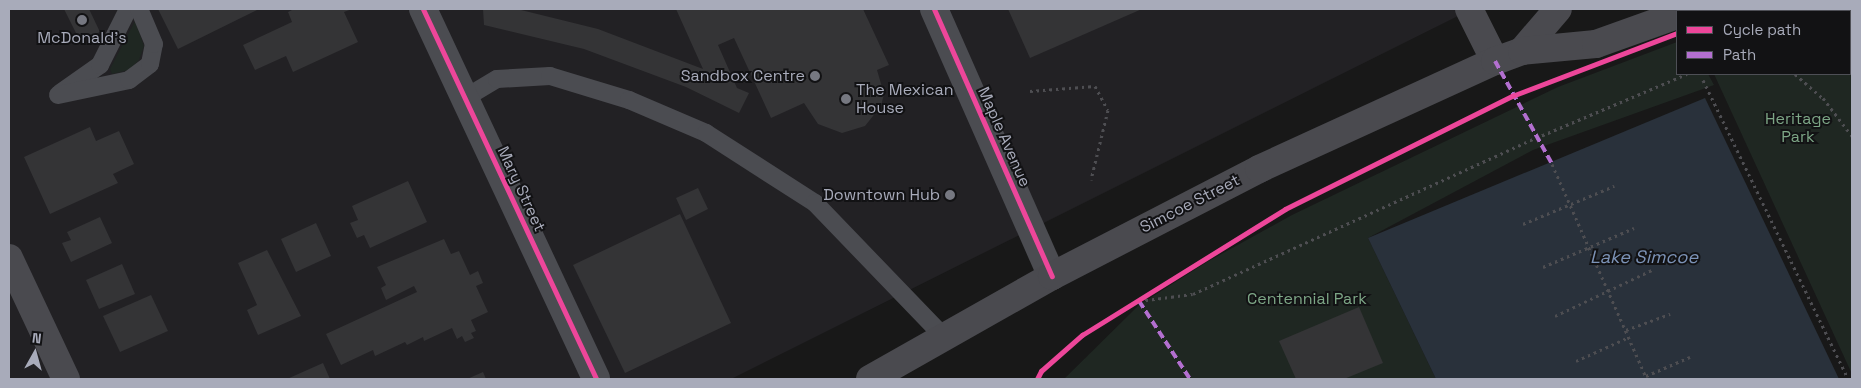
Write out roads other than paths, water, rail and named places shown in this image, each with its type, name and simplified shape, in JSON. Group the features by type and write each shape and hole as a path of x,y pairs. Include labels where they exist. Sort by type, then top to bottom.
{"main road":[{"path":"1469,9 1495,61"},
{"name":"Simcoe Street","path":"1522,51 1558,9"},
{"name":"Simcoe Street","path":"870,379 1052,276 1259,169 1495,61 1522,51 1596,44 1676,16"},
{"path":"9,258 16,294 66,379"}],"street":[{"name":"Mary Street","path":"423,9 596,379"},
{"name":"Maple Avenue","path":"934,9 1052,276"}],"lane":[{"path":"128,9 100,65 58,95 129,80 150,64 154,44 139,9"},
{"path":"465,98 497,79 550,76 629,100 706,133 815,203 886,274 943,336"}],"water":[{"name":"Lake Simcoe","path":"1705,98 1839,379 1436,379 1368,238"}],"place":[{"name":"McDonald's","path":"82,20"},
{"name":"Sandbox Centre","path":"815,76"},
{"name":"The Mexican House","path":"846,99"},
{"name":"Downtown Hub","path":"950,195"}],"park label":[{"name":"Heritage Park","path":"1798,128"},
{"name":"Centennial Park","path":"1307,299"}]}
